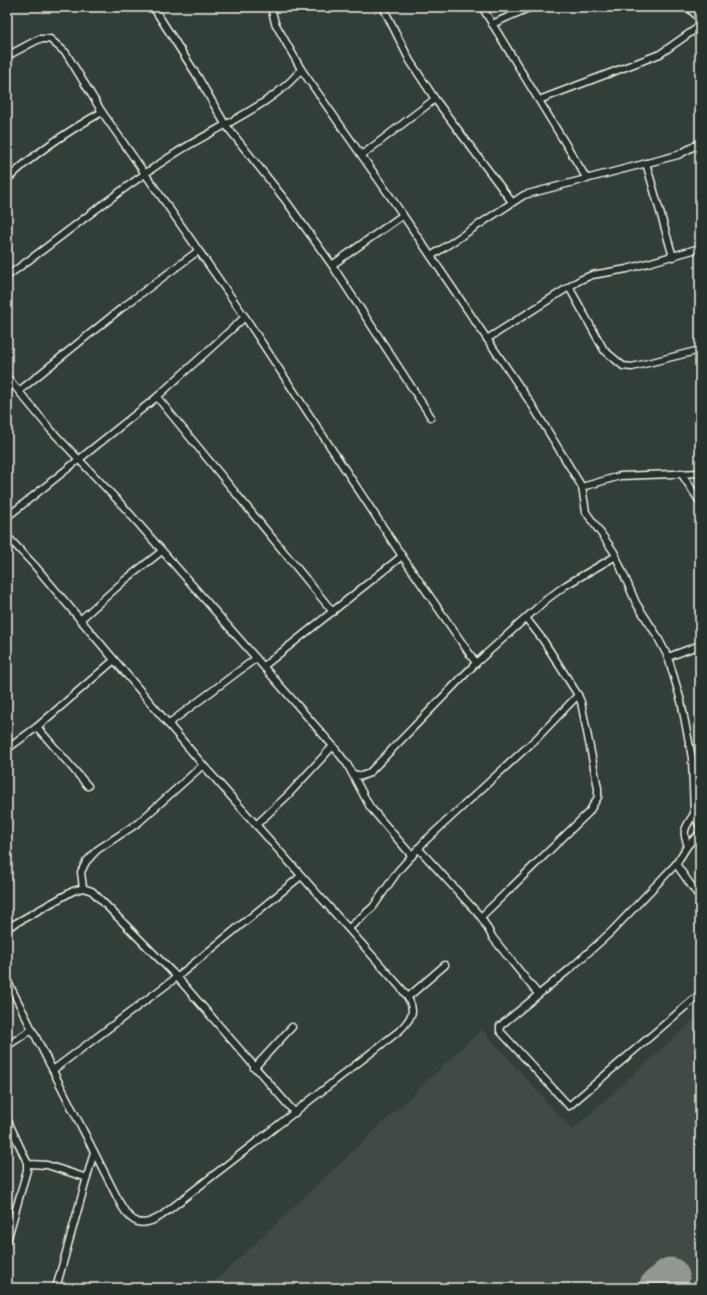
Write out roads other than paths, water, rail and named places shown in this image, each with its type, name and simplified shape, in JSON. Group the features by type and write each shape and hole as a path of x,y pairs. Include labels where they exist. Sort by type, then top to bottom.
{"street":[{"path":"153,7 198,77 225,124 286,202 332,265 431,418"},
{"path":"271,7 275,23 300,69 362,155 529,399 582,487 586,512 616,556 636,603 656,634 668,657 681,701 692,758 694,814 700,827"},
{"path":"384,7 410,62 435,99 512,202"},
{"path":"482,7 587,179"},
{"path":"492,24 531,7"},
{"path":"688,7 700,19"},
{"path":"539,100 655,57 671,48 700,26"},
{"path":"7,56 39,39 50,38 66,53 102,112 245,317 402,556 476,664"},
{"path":"7,276 144,173 270,97 293,79 300,69"},
{"path":"362,155 435,99"},
{"path":"7,180 31,159 83,123 102,112"},
{"path":"431,256 512,202 530,193 678,155 700,143"},
{"path":"646,163 673,257"},
{"path":"332,265 403,215"},
{"path":"487,339 569,287 592,275 673,257 700,248"},
{"path":"19,391 123,307 198,251"},
{"path":"569,287 604,350 623,366 632,367 700,350"},
{"path":"7,517 157,397 245,317"},
{"path":"7,377 78,460 123,506 255,659 264,666 333,746 353,774 370,807 412,856"},
{"path":"157,397 333,612"},
{"path":"681,473 700,502"},
{"path":"582,487 620,476 700,473"},
{"path":"7,536 203,765 349,928 408,997 413,1008 410,1020 295,1113 153,1222 138,1223 128,1217 31,1030 7,980"},
{"path":"80,620 125,580 162,551"},
{"path":"264,666 402,556"},
{"path":"353,774 362,776 369,773 476,664 526,618 566,585 616,556"},
{"path":"481,917 589,812 598,797 598,788 581,702 543,640 526,618"},
{"path":"668,657 700,645"},
{"path":"168,724 255,659"},
{"path":"7,749 37,727 113,660"},
{"path":"349,928 373,907 398,871 418,848 537,738 578,696"},
{"path":"37,727 88,786"},
{"path":"256,825 288,795 333,746"},
{"path":"83,888 81,872 97,850 138,822 203,765"},
{"path":"688,845 684,836 685,829 694,814"},
{"path":"700,833 688,845 676,864 611,932 571,968 500,1026 500,1031 569,1106 700,994"},
{"path":"418,848 481,917 493,938 538,994"},
{"path":"676,864 700,898"},
{"path":"53,1070 177,977 301,876"},
{"path":"7,928 73,891 83,888 92,890 177,977 254,1068 295,1113"},
{"path":"408,997 445,965"},
{"path":"254,1068 292,1027"},
{"path":"7,1046 31,1030"},
{"path":"7,1118 27,1162 26,1176 7,1241"},
{"path":"56,1288 94,1152"},
{"path":"27,1162 29,1164 47,1165 86,1178"}]}
